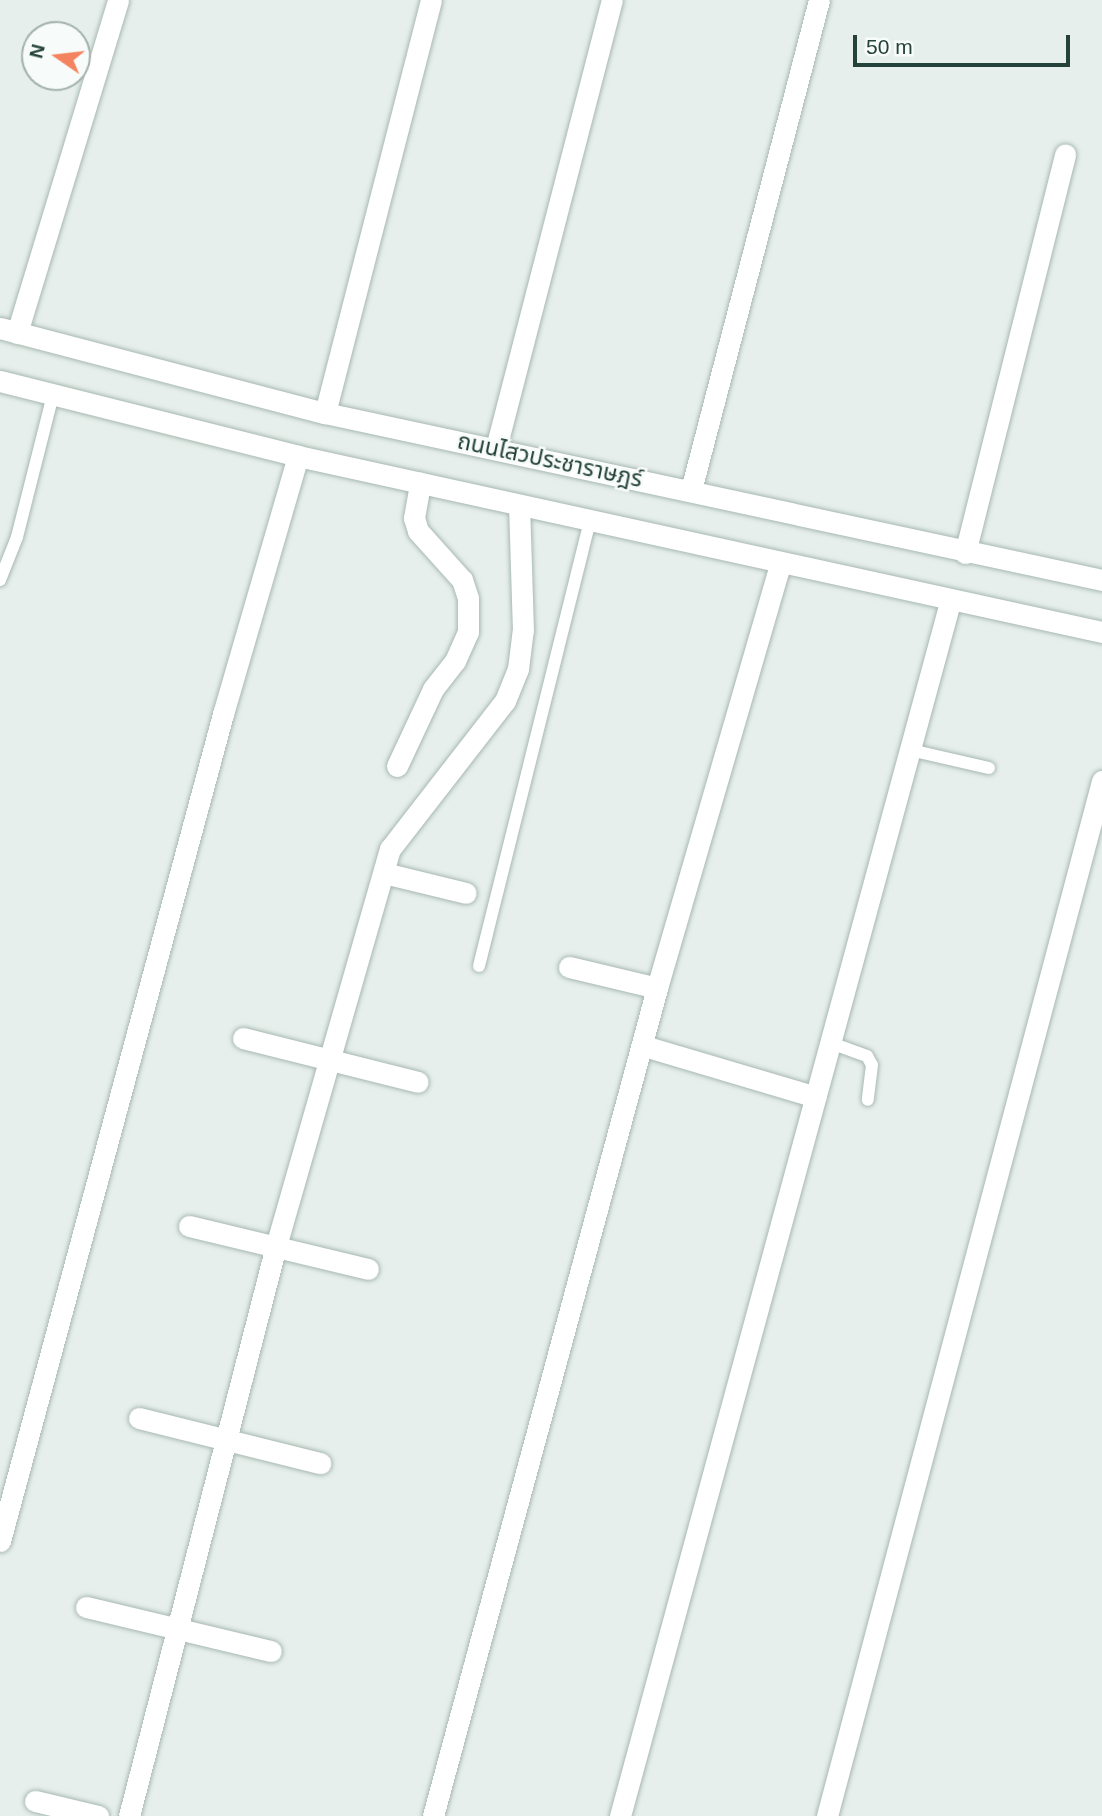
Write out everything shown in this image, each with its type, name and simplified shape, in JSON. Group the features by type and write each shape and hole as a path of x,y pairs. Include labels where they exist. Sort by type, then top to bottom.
{"street":[{"path":"9,331 118,0"},
{"path":"325,413 431,0"},
{"path":"496,448 612,0"},
{"path":"691,490 819,0"},
{"path":"965,553 1065,154"},
{"name":"ถนนไสวประชาราษฎร์","path":"9,331 325,413 691,490 965,553 1102,580"},
{"path":"0,381 298,456 950,602 1102,632"},
{"path":"0,1541 223,714 298,456"},
{"path":"397,766 433,689 455,661 468,632 468,598 462,580 418,531 414,518 421,483"},
{"path":"129,1816 276,1246 390,849 505,701 517,668 523,631 519,505"},
{"path":"433,1816 644,1046 657,988 780,564"},
{"path":"620,1816 950,602"},
{"path":"827,1816 1102,781"},
{"path":"384,873 466,893"},
{"path":"569,967 657,988"},
{"path":"243,1038 418,1082"},
{"path":"644,1046 816,1097"},
{"path":"189,1226 368,1269"},
{"path":"139,1418 320,1463"},
{"path":"86,1607 271,1651"},
{"path":"34,1801 98,1816"}],"lane":[{"path":"0,580 17,537 53,395"},
{"path":"480,966 590,522"},
{"path":"910,750 989,768"},
{"path":"831,1043 867,1056 872,1065 868,1100"}]}
